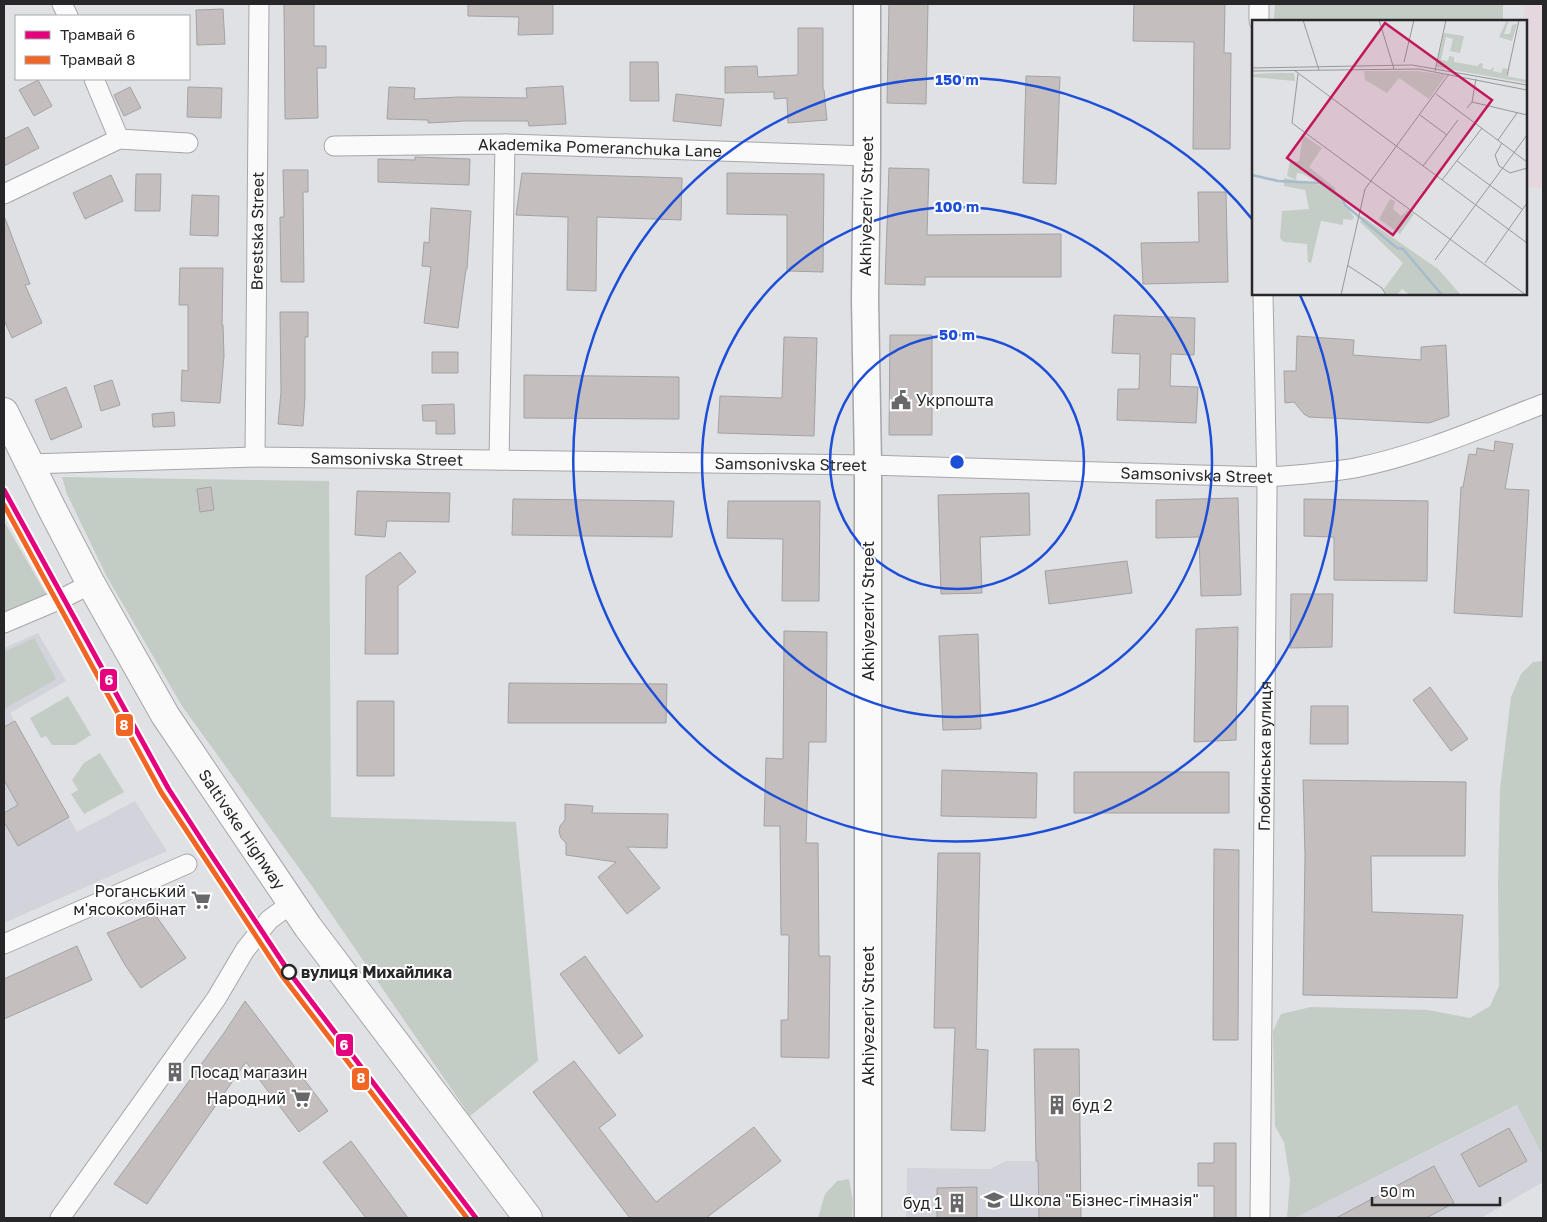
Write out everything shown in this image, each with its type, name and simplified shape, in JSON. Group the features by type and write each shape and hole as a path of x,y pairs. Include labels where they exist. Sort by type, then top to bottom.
{"main road":[{"name":"Akhiyezeriv Street","path":"867,4 865,299 868,465 868,1218"},
{"name":"Saltivske Highway","path":"4,412 91,584 166,715 308,927 528,1218"}],"street":[{"name":"Brestska Street","path":"255,457 259,4"},
{"path":"1259,4 1259,20"},
{"path":"94,80 119,139"},
{"path":"4,194 119,139 188,143"},
{"name":"Akademika Pomeranchuka Lane","path":"334,146 505,144 867,156"},
{"path":"499,460 505,144"},
{"name":"Глобинська вулиця","path":"1260,1218 1267,477 1263,295"},
{"name":"Samsonivska Street","path":"29,464 255,457 868,465 1267,477 1320,474 1356,468 1406,455 1453,440 1543,404"},
{"path":"4,623 91,584"},
{"path":"4,944 187,864"},
{"path":"60,1218 216,999 240,957 270,920 292,902"}],"shaded area":[{"path":"1275,4 1503,4 1503,20 1274,19"},
{"path":"1524,4 1543,4 1543,188 1527,187 1527,20 1524,20"},
{"path":"62,477 329,481 331,817 516,822 538,1061 470,1116 312,886 182,706 107,577 67,494"},
{"path":"4,521 49,599 4,619"},
{"path":"38,633 66,681 10,713 77,832 135,801 167,851 4,923 4,648"},
{"path":"34,638 56,679 4,709 4,652"},
{"path":"1543,661 1543,1156 1517,1105 1295,1218 1287,1218 1290,1180 1284,1142 1275,1126 1273,1031 1281,1014 1311,1007 1428,1010 1470,1018 1490,1006 1499,986 1498,884 1500,789 1511,697 1521,674 1533,662"},
{"path":"68,696 91,735 75,745 52,745 46,736 41,738 30,718"},
{"path":"100,753 124,792 84,814 71,794 78,790 72,780 84,763"},
{"path":"1518,1105 1543,1156 1543,1182 1481,1218 1295,1218"},
{"name":"Школа \"Бізнес-гімназія\"","path":"1006,1161 1080,1161 1081,1218 906,1218 907,1168 990,1169"},
{"path":"849,1179 853,1202 852,1218 818,1218 825,1194 837,1181"}],"building":[{"path":"284,4 314,4 314,46 326,46 326,68 317,68 318,118 285,119"},
{"path":"468,4 553,4 553,34 518,35 519,17 468,16"},
{"path":"889,4 928,4 926,104 887,103"},
{"path":"1134,4 1225,4 1224,53 1231,53 1230,149 1193,149 1194,42 1133,41"},
{"path":"223,9 225,44 197,45 196,10"},
{"path":"798,28 823,28 823,90 827,120 788,123 787,98 774,99 774,92 725,93 725,67 757,66 758,77 798,75"},
{"path":"630,62 658,62 659,101 630,101"},
{"path":"1026,76 1060,77 1056,184 1023,183"},
{"path":"38,80 52,106 34,116 19,90"},
{"path":"563,86 566,124 529,126 528,121 428,123 428,120 387,119 389,87 415,88 414,99 460,97 527,98 526,88"},
{"path":"130,87 141,108 124,116 114,95"},
{"path":"188,87 222,88 221,118 187,117"},
{"path":"676,94 724,99 721,126 673,121"},
{"path":"28,127 39,148 4,166 4,139"},
{"path":"415,157 470,159 469,185 378,182 378,159 415,160"},
{"path":"889,168 929,169 927,235 1061,234 1061,277 925,277 925,285 885,284"},
{"path":"283,170 308,170 308,192 303,192 304,282 281,282 280,217 284,217"},
{"path":"522,173 682,178 681,220 597,217 596,291 567,290 568,217 516,215"},
{"path":"727,173 824,174 823,272 787,271 787,215 727,214"},
{"path":"136,174 161,174 160,211 135,211"},
{"path":"111,175 123,201 85,219 73,193"},
{"path":"1198,192 1226,192 1228,282 1143,284 1141,243 1199,242"},
{"path":"192,195 219,196 218,236 190,235"},
{"path":"431,208 471,211 467,269 458,328 424,323 431,267 422,266 424,242 429,243"},
{"path":"4,218 30,284 25,285 42,323 12,338 4,320"},
{"path":"180,268 223,268 222,325 224,356 220,403 181,401 182,370 188,371 188,305 179,305"},
{"path":"280,312 308,312 308,337 305,337 303,426 278,424 281,392"},
{"path":"1114,315 1195,318 1194,355 1171,354 1170,386 1198,387 1196,423 1117,420 1118,389 1139,389 1140,354 1112,353"},
{"path":"890,335 932,335 932,435 889,435"},
{"path":"1297,336 1354,340 1353,355 1421,360 1421,347 1446,345 1449,416 1429,423 1309,417 1294,402 1285,403 1284,371 1296,371"},
{"path":"784,337 817,338 814,436 718,433 720,396 782,398"},
{"path":"432,352 458,352 458,373 432,373"},
{"path":"524,375 679,377 679,419 524,418"},
{"path":"112,380 120,405 101,411 94,386"},
{"path":"66,387 82,427 51,440 35,400"},
{"path":"454,404 455,434 436,434 436,421 423,421 422,405"},
{"path":"174,412 175,426 153,427 152,414"},
{"path":"1495,441 1513,444 1505,489 1529,490 1522,617 1454,613 1461,487 1463,487 1469,454 1476,455 1477,448 1494,451"},
{"path":"211,487 214,510 200,512 197,489"},
{"path":"357,491 450,493 449,522 387,521 385,537 355,535"},
{"path":"1029,493 1030,535 980,537 982,593 941,594 938,495"},
{"path":"1238,498 1241,595 1201,596 1199,537 1156,538 1156,500"},
{"path":"513,499 674,501 672,537 512,535"},
{"path":"1304,499 1428,501 1427,581 1334,580 1334,537 1304,536"},
{"path":"728,501 820,501 819,601 782,601 783,539 727,538"},
{"path":"400,552 416,572 398,586 398,654 365,654 366,576"},
{"path":"1127,561 1132,593 1049,604 1045,571"},
{"path":"1291,594 1333,594 1332,647 1290,648"},
{"path":"1238,627 1236,740 1194,742 1196,629"},
{"path":"784,631 827,632 826,742 809,742 806,843 818,843 819,956 830,956 829,1058 781,1057 781,1020 788,1020 789,935 781,935 780,826 764,826 766,758 783,759"},
{"path":"978,634 981,729 943,730 939,636"},
{"path":"509,683 667,684 666,723 508,723"},
{"path":"1430,687 1468,739 1451,751 1413,700"},
{"path":"357,701 394,701 394,776 357,776"},
{"path":"1311,706 1348,706 1348,744 1310,744"},
{"path":"15,721 69,817 18,846 4,822 4,813 18,805 4,780 4,727"},
{"path":"942,770 1037,773 1036,818 941,816"},
{"path":"1074,772 1229,772 1229,813 1074,813"},
{"path":"1303,780 1466,782 1465,856 1371,856 1372,912 1463,915 1457,998 1303,995 1305,855"},
{"path":"565,804 593,806 592,813 668,814 667,848 627,847 660,888 627,914 598,877 616,862 566,855 566,843 561,838 559,832 560,826 565,820"},
{"path":"1214,849 1239,850 1238,1040 1213,1040"},
{"path":"938,853 980,853 976,1049 988,1050 985,1131 951,1130 955,1028 934,1028"},
{"path":"154,913 186,958 141,988 125,965 107,933"},
{"path":"77,946 92,980 4,1019 4,979"},
{"path":"585,956 643,1036 619,1054 560,974"},
{"path":"245,1001 328,1111 299,1132 246,1062 147,1204 114,1184 224,1033"},
{"name":"буд 2","path":"1034,1049 1079,1049 1081,1218 1039,1218"},
{"path":"574,1061 616,1115 599,1128 656,1202 754,1127 781,1161 706,1218 630,1218 533,1092"},
{"path":"1509,1128 1527,1161 1479,1187 1461,1154"},
{"path":"351,1141 408,1218 366,1218 323,1162"},
{"path":"1214,1143 1236,1143 1236,1218 1214,1218 1214,1186 1198,1186 1198,1163 1214,1163"},
{"path":"1434,1166 1454,1203 1426,1218 1336,1218"},
{"name":"буд 1","path":"977,1187 977,1218 937,1218 937,1188"}],"tram line":[{"name":"6","path":"4,490 168,788 208,850 289,972 476,1218"},
{"name":"8","path":"4,505 161,792 283,977 467,1218"}],"place":[{"name":"Укрпошта","path":"901,400"},
{"name":"Роганський м'ясокомбінат","path":"201,900"},
{"name":"вулиця Михайлика","path":"289,972"},
{"name":"Посад магазин","path":"175,1072"},
{"name":"Народний","path":"301,1098"},
{"name":"буд 2","path":"1057,1105"},
{"name":"Школа \"Бізнес-гімназія\"","path":"994,1200"},
{"name":"буд 1","path":"957,1203"}]}
